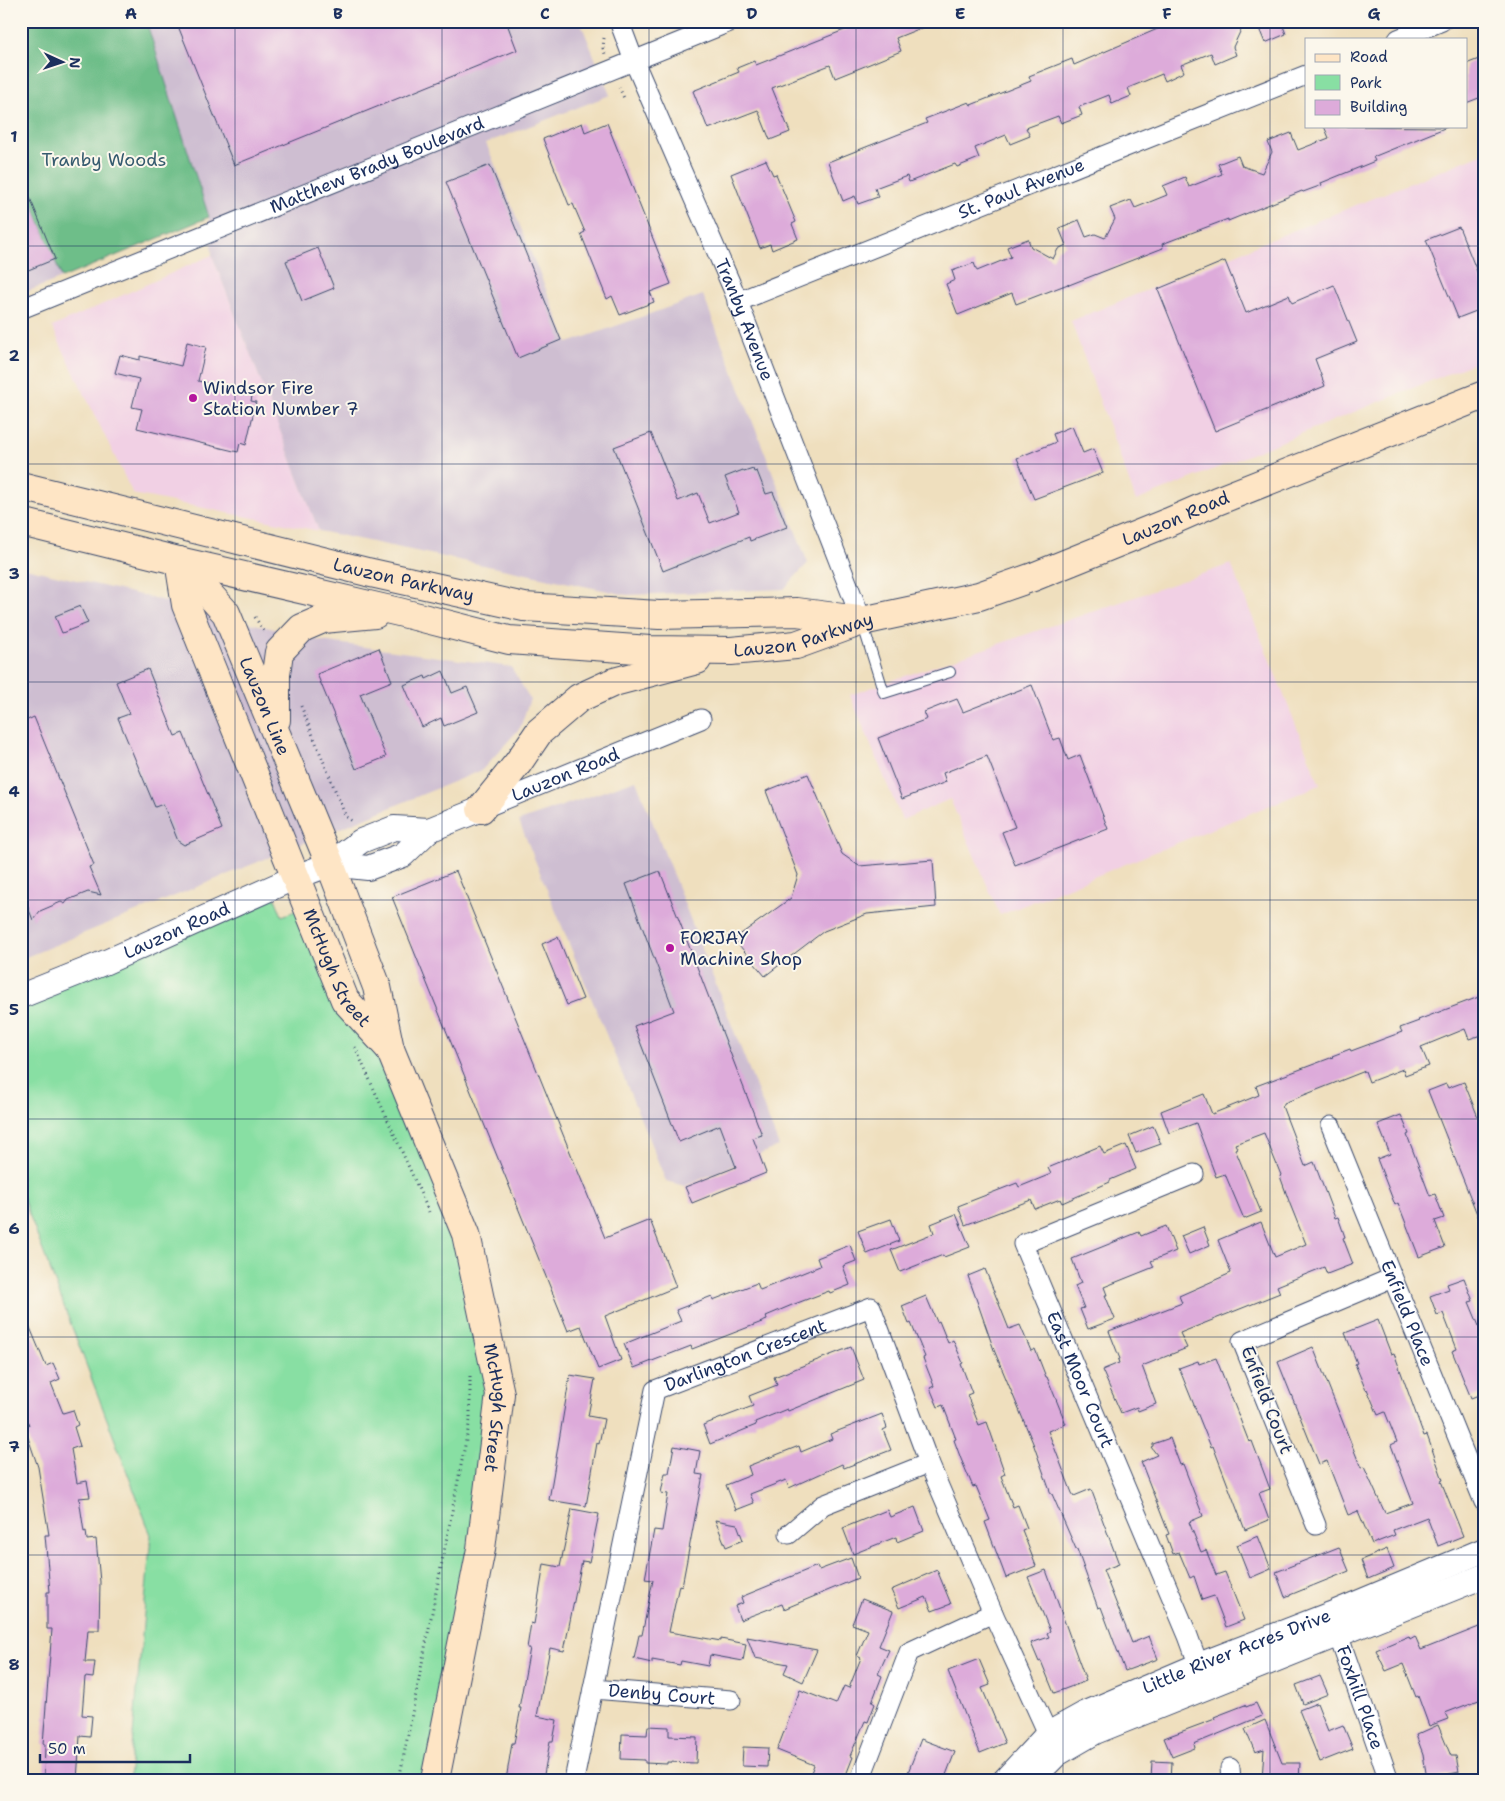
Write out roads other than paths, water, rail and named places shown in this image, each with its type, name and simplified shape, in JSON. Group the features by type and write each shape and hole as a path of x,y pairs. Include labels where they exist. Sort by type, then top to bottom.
{"main road":[{"name":"Lauzon Road","path":"862,621 979,596 1033,577 1217,501 1484,395"},
{"name":"Lauzon Parkway","path":"21,486 367,572 524,607 659,615 797,612 862,621"},
{"name":"Lauzon Parkway","path":"21,522 509,640 650,650 731,650 796,645 862,621"},
{"name":"Lauzon Line","path":"187,528 179,561 186,605 296,877"},
{"name":"Lauzon Line","path":"179,561 226,614 330,864"},
{"path":"276,732 276,674 279,652 302,628 323,619 399,612"},
{"path":"481,809 518,763 539,732 579,698 614,682 731,650"},
{"name":"McHugh Street","path":"330,864 377,987 390,1049 466,1234 500,1394 481,1549 435,1780"},
{"name":"McHugh Street","path":"296,877 345,1000 390,1049"}],"street":[{"name":"Tranby Avenue","path":"618,21 737,302 862,621"},
{"name":"Matthew Brady Boulevard","path":"21,309 732,21"},
{"path":"1400,38 1442,21"},
{"name":"St. Paul Avenue","path":"737,302 1305,75"},
{"name":"Lauzon Road","path":"21,996 120,956 296,877 330,864 368,868 403,854 429,830 701,719"},
{"name":"Enfield Place","path":"1331,1126 1484,1502"},
{"name":"East Moor Court","path":"1194,1174 1023,1244 1188,1636 1207,1687"},
{"name":"Enfield Court","path":"1316,1525 1242,1341 1392,1278"},
{"name":"Darlington Crescent","path":"574,1780 655,1390 871,1307 929,1463 993,1613 1052,1744"},
{"path":"789,1534 823,1505 929,1463"},
{"name":"Little River Acres Drive","path":"1031,1780 1052,1744 1095,1732 1207,1687 1484,1550"},
{"name":"Little River Acres Drive","path":"1005,1780 1052,1744 1084,1714 1199,1665 1484,1576"},
{"path":"860,1780 908,1652 993,1613"},
{"name":"Foxhill Place","path":"1334,1624 1389,1780"},
{"name":"Denby Court","path":"593,1689 731,1700"}],"lane":[{"path":"862,621 884,693 950,672"}],"place":[{"name":"Windsor Fire Station Number 7","path":"193,398"},
{"name":"FORJAY Machine Shop","path":"670,948"}],"park label":[{"name":"Tranby Woods","path":"104,160"}]}
